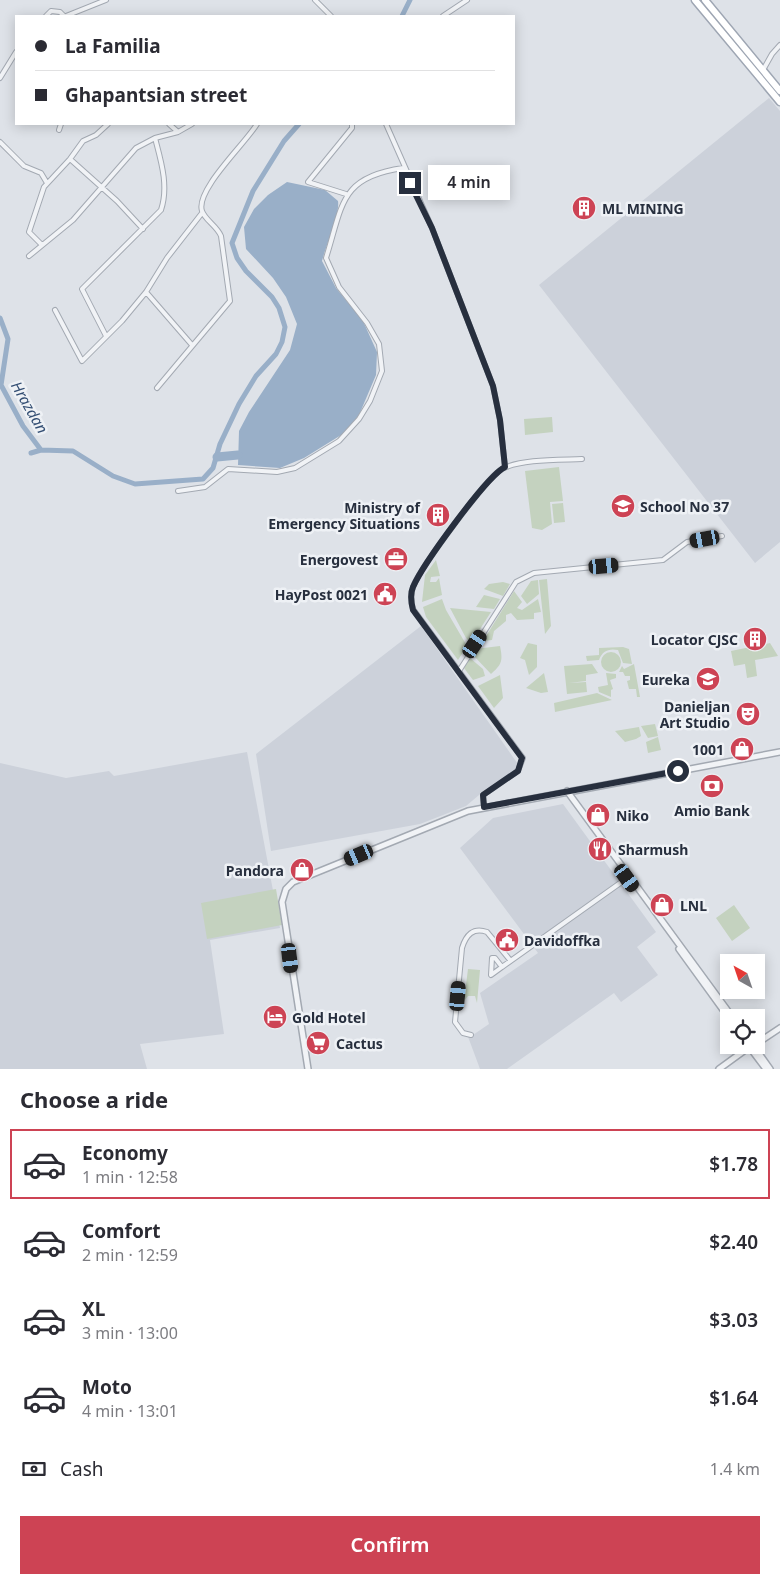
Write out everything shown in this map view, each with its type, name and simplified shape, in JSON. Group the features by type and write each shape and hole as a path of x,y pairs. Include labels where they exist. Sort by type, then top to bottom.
{"main road":[{"path":"695,0 775,88"},
{"path":"705,0 763,70 775,88 780,102"},
{"path":"709,17 714,12"}],"street":[{"path":"68,15 106,0"},
{"path":"315,0 330,15"},
{"path":"444,15 467,0"},
{"path":"47,15 52,11 60,12 64,15"},
{"path":"763,70 772,54 780,46"},
{"path":"0,78 15,54"},
{"path":"59,130 61,125"},
{"path":"42,246 29,232 44,187 70,159 82,141 96,134 107,125"},
{"path":"170,125 178,132"},
{"path":"29,256 73,220 136,148 155,138 178,132 190,125"},
{"path":"157,388 230,301 220,236 218,230 202,213 201,204 209,186 256,125"},
{"path":"346,194 308,182 352,128 352,125"},
{"path":"386,125 403,168 432,228 493,386 500,420 505,467"},
{"path":"106,336 82,289 162,210 165,198 163,172 155,138"},
{"path":"0,142 11,156 24,166 41,173 48,183"},
{"path":"70,159 100,188 117,201 143,229"},
{"path":"178,491 205,487 228,469 277,472 295,468 339,441 359,419 370,401 382,371 378,344 367,323 339,287 326,258 346,194 363,180 378,172 403,168"},
{"path":"55,310 82,361 122,321 146,292 167,258 202,213"},
{"path":"146,292 192,345"},
{"path":"484,808 483,795 518,771 522,758 413,610 410,599 412,587 432,555 488,481 505,467 582,459"},
{"path":"459,671 516,582 524,576 534,573 663,560 687,542 722,536"},
{"path":"309,1069 285,909 287,890 294,884 457,816 484,808 780,753"},
{"path":"567,793 723,1009"},
{"path":"502,967 628,877"},
{"path":"628,877 726,1009"},
{"path":"471,1035 463,1033 455,1022 462,948 465,939 469,933 482,930 488,932 510,960"},
{"path":"765,1037 780,1026"},
{"path":"721,1069 741,1054"},
{"path":"758,1054 766,1069"},
{"path":"759,1054 770,1069"}],"shaded area":[{"path":"769,98 780,111 780,542 755,563 539,285"},
{"path":"421,626 520,767 485,790 466,806 420,824 271,851 256,754"},
{"path":"247,752 280,928 210,940 224,1034 140,1044 147,1069 0,1069 0,763 66,778 109,771 114,776"},
{"path":"563,804 656,932 637,947 658,975 621,1002 614,993 507,1069 480,1069 467,1034 470,1037 489,1024 480,993 538,953 460,848 493,818"}],"green space":[{"path":"552,417 553,432 525,435 524,419"},
{"path":"559,467 563,501 550,502 552,524 542,530 532,528 525,471"},
{"path":"563,503 565,522 554,523 552,504"},
{"path":"436,560 440,576 431,577 430,582 436,582 439,578 442,595 422,602 425,575"},
{"path":"547,579 551,626 545,634 539,580"},
{"path":"538,580 539,594 527,604 521,596 531,581"},
{"path":"503,582 510,584 503,596 484,589 489,584"},
{"path":"514,591 522,602 517,608 522,610 538,599 541,612 534,613 534,619 517,620 511,613 506,615 506,621 494,631 492,640 483,641"},
{"path":"484,595 500,599 494,609 476,607"},
{"path":"442,599 446,610 467,646 458,660 426,617 423,607"},
{"path":"450,608 491,612 471,643 466,638"},
{"path":"528,643 537,645 537,667 529,675 525,660 520,658"},
{"path":"770,643 778,656 755,660 757,676 747,678 745,664 734,666 731,651"},
{"path":"500,646 501,662 491,674 473,655 475,649"},
{"path":"623,647 629,649 632,664 623,663 618,650 615,649 604,652 599,660 587,661 586,656 599,655 599,648"},
{"path":"611,652 618,655 621,662 618,669 611,672 604,669 601,662 604,655"},
{"path":"470,658 483,669 485,676 473,680 464,668"},
{"path":"592,664 598,673 586,675 586,681 569,683 586,682 587,692 567,694 564,666"},
{"path":"634,664 640,697 637,697 636,689 629,689 627,681 630,680 630,676 625,676 623,672 619,672 622,666 624,669"},
{"path":"544,673 548,692 541,693 526,688"},
{"path":"606,673 616,674 616,678 610,680 613,689 611,690 611,697 599,692 598,687 608,685"},
{"path":"500,675 503,698 494,708 478,686"},
{"path":"597,693 612,700 555,712 554,703"},
{"path":"655,724 658,736 648,738 641,726"},
{"path":"639,727 641,736 625,742 615,731"},
{"path":"658,737 661,750 648,753 646,742"},
{"path":"276,889 282,925 207,939 201,903"},
{"path":"734,905 750,928 732,941 716,918"},
{"path":"468,969 480,970 477,1003 475,996 468,996 464,1001"}],"water":[{"path":"287,182 325,190 338,201 335,222 322,261 336,288 363,321 377,352 376,375 359,415 346,432 304,458 280,468 238,465 239,431 249,412 290,350 297,324 286,297 273,278 246,249 244,227 254,209 268,195"}],"waterway":[{"path":"402,15 410,0"},
{"path":"31,453 41,450 73,451 113,476 135,484 203,479 213,468 220,444 239,404 256,376 276,354 282,342 285,327 279,308 272,297 246,271 237,258 232,243 253,191 284,141 298,125"},
{"name":"Hrazdan","path":"0,318 8,339 1,385 23,426 41,450"},
{"path":"217,457 238,455"}],"place":[{"name":"ML MINING","path":"584,208"},
{"name":"School No 37","path":"623,506"},
{"name":"Ministry of Emergency Situations","path":"438,515"},
{"name":"Energovest","path":"396,559"},
{"name":"HayPost 0021","path":"385,594"},
{"name":"Locator CJSC","path":"755,639"},
{"name":"Eureka","path":"708,679"},
{"name":"Danieljan Art Studio","path":"748,714"},
{"name":"1001","path":"742,749"},
{"name":"Amio Bank","path":"712,786"},
{"name":"Niko","path":"598,815"},
{"name":"Sharmush","path":"600,849"},
{"name":"Pandora","path":"302,870"},
{"name":"LNL","path":"662,905"},
{"name":"Davidoffka","path":"507,940"},
{"name":"Gold Hotel","path":"275,1017"},
{"name":"Cactus","path":"318,1043"}],"route":[{"path":"410,183 432,228 467,316 493,386 500,420 505,467 488,481 432,555 412,587 410,599 413,610 520,752 522,765 518,771 486,791 483,795 484,807 678,771"}]}
